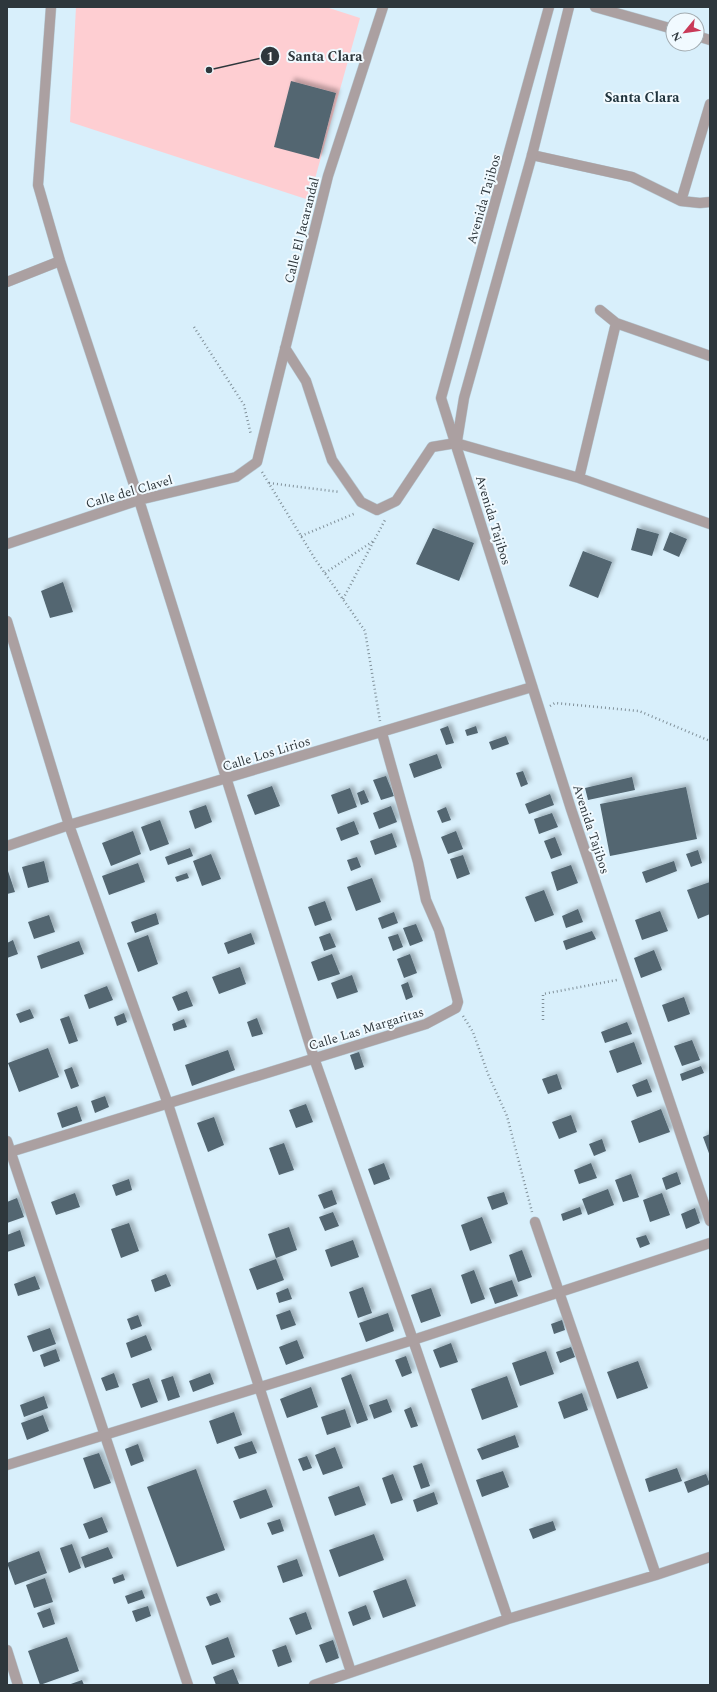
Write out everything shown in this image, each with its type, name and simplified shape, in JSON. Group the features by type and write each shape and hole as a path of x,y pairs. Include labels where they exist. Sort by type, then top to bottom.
{"street":[{"path":"50,7 38,185 60,262 139,500 314,1058 413,1340 508,1619"},
{"name":"Calle El Jacarandal","path":"257,462 328,176 383,7"},
{"name":"Avenida Tajibos","path":"549,7 441,398 571,809 710,1221"},
{"name":"Avenida Tajibos","path":"456,443 464,398 532,155 569,7"},
{"path":"595,7 665,27"},
{"path":"681,201 710,104"},
{"path":"532,155 632,177 681,201 700,203 710,202"},
{"path":"7,282 60,262"},
{"path":"600,310 616,323 710,356"},
{"path":"579,478 616,323"},
{"path":"285,348 306,381 332,460 361,502 377,510 396,501 432,447 456,443 579,478 710,524"},
{"name":"Calle del Clavel","path":"7,544 139,500 236,477 257,462"},
{"path":"7,621 69,825 168,1104 351,1672"},
{"name":"Calle Los Lirios","path":"7,846 69,825 382,733 532,687"},
{"path":"382,733 418,862 426,900 439,930 458,1002 456,1008"},
{"name":"Calle Las Margaritas","path":"9,1152 426,1024 456,1008"},
{"path":"7,1141 9,1152 105,1434 188,1685"},
{"path":"534,1222 656,1575"},
{"path":"7,1465 413,1340 710,1243"},
{"path":"314,1685 508,1619 656,1575 710,1557"},
{"path":"7,1650 18,1685"}],"path":[{"path":"194,326 244,405 252,441"},
{"path":"257,462 301,536 365,631 382,733"},
{"path":"269,483 355,495"},
{"path":"343,599 396,501"},
{"path":"301,536 371,507"},
{"path":"325,573 375,539"},
{"path":"540,710 555,703 639,711 710,741"},
{"path":"543,1020 543,994 628,978"},
{"path":"456,1008 468,1022 473,1032 488,1074 506,1116 534,1222"}],"shaded area":[{"path":"76,7 326,7 360,18 309,200 70,122"}],"building":[{"path":"291,81 336,93 319,159 274,147"},
{"path":"433,528 474,543 459,581 416,564"},
{"path":"637,528 659,534 652,556 631,550"},
{"path":"670,532 687,539 679,557 663,550"},
{"path":"583,551 612,562 598,598 569,586"},
{"path":"63,582 73,612 50,618 41,591"},
{"path":"448,726 454,743 446,745 440,729"},
{"path":"476,726 478,733 467,736 465,730"},
{"path":"506,736 509,744 492,750 489,742"},
{"path":"437,754 442,768 414,778 409,764"},
{"path":"523,771 528,784 521,787 516,773"},
{"path":"386,776 394,796 381,800 373,780"},
{"path":"632,777 635,790 588,800 585,788"},
{"path":"272,786 280,806 255,815 247,795"},
{"path":"686,787 697,839 610,856 600,804"},
{"path":"350,788 357,807 338,814 331,795"},
{"path":"364,790 369,802 361,805 357,793"},
{"path":"550,794 554,805 529,814 525,804"},
{"path":"206,805 212,822 195,829 189,811"},
{"path":"391,806 397,822 379,829 373,813"},
{"path":"446,807 451,820 442,823 437,811"},
{"path":"552,813 558,827 539,834 534,819"},
{"path":"160,820 169,844 150,851 141,827"},
{"path":"354,821 359,834 341,841 336,828"},
{"path":"133,831 141,854 111,866 102,843"},
{"path":"456,831 463,849 448,854 441,837"},
{"path":"392,833 397,847 375,855 370,841"},
{"path":"555,837 562,855 551,859 544,841"},
{"path":"190,848 193,856 168,865 165,857"},
{"path":"698,850 702,863 691,867 686,854"},
{"path":"211,854 221,879 202,886 193,861"},
{"path":"463,855 470,874 457,879 450,859"},
{"path":"357,857 361,867 351,871 347,860"},
{"path":"44,861 49,882 28,888 22,867"},
{"path":"674,861 677,871 646,883 642,872"},
{"path":"138,863 145,882 109,895 102,876"},
{"path":"571,865 578,883 557,891 551,872"},
{"path":"7,868 15,892 7,894"},
{"path":"187,873 189,878 177,882 175,877"},
{"path":"372,878 381,902 356,911 347,887"},
{"path":"710,882 710,914 698,919 687,890"},
{"path":"544,890 554,915 535,922 525,897"},
{"path":"325,901 332,920 315,926 308,907"},
{"path":"578,909 583,922 566,928 562,916"},
{"path":"660,911 668,931 642,940 635,920"},
{"path":"394,912 398,923 382,929 378,918"},
{"path":"156,913 159,924 135,933 131,922"},
{"path":"49,915 55,932 34,939 28,922"},
{"path":"416,924 423,941 410,946 403,928"},
{"path":"592,931 596,939 566,950 563,941"},
{"path":"251,933 255,944 228,954 224,943"},
{"path":"330,933 336,947 324,951 319,937"},
{"path":"398,934 403,947 393,951 388,937"},
{"path":"148,935 158,964 138,972 127,943"},
{"path":"13,940 18,954 7,958 7,943"},
{"path":"79,941 84,954 41,969 37,956"},
{"path":"654,950 662,970 641,978 634,958"},
{"path":"332,954 340,974 318,981 311,962"},
{"path":"410,954 417,973 404,978 397,959"},
{"path":"240,967 246,984 219,994 212,977"},
{"path":"352,975 358,992 337,999 331,983"},
{"path":"408,982 413,997 406,1000 401,985"},
{"path":"107,986 113,1000 89,1009 84,995"},
{"path":"187,991 193,1006 178,1011 172,997"},
{"path":"684,997 690,1014 668,1022 662,1005"},
{"path":"30,1009 34,1018 20,1023 16,1014"},
{"path":"124,1013 127,1022 117,1026 114,1017"},
{"path":"69,1016 78,1041 69,1044 60,1019"},
{"path":"257,1018 263,1034 252,1037 247,1022"},
{"path":"184,1019 187,1027 174,1031 172,1024"},
{"path":"627,1022 632,1034 605,1043 601,1032"},
{"path":"692,1040 700,1060 682,1066 674,1046"},
{"path":"634,1042 642,1064 617,1073 609,1051"},
{"path":"48,1048 59,1077 19,1092 8,1063"},
{"path":"228,1050 235,1070 192,1086 185,1065"},
{"path":"359,1052 364,1067 355,1070 350,1055"},
{"path":"701,1066 704,1073 682,1081 680,1074"},
{"path":"72,1067 79,1086 71,1089 64,1070"},
{"path":"557,1074 562,1089 548,1094 542,1079"},
{"path":"647,1079 652,1092 637,1097 632,1085"},
{"path":"105,1096 109,1107 95,1113 91,1101"},
{"path":"306,1104 313,1122 296,1128 289,1110"},
{"path":"77,1106 82,1121 62,1128 57,1113"},
{"path":"661,1109 670,1132 639,1143 631,1121"},
{"path":"571,1115 577,1132 559,1139 552,1122"},
{"path":"214,1117 224,1145 208,1152 197,1123"},
{"path":"710,1134 710,1156 703,1137"},
{"path":"602,1139 606,1151 594,1156 589,1144"},
{"path":"284,1143 294,1170 279,1175 269,1148"},
{"path":"384,1163 390,1179 374,1185 368,1169"},
{"path":"591,1163 597,1178 579,1184 574,1170"},
{"path":"677,1172 681,1184 666,1190 662,1178"},
{"path":"631,1174 639,1197 623,1202 615,1180"},
{"path":"129,1179 132,1190 116,1196 112,1185"},
{"path":"608,1189 614,1205 588,1215 582,1199"},
{"path":"332,1190 337,1204 324,1209 318,1195"},
{"path":"504,1192 508,1204 492,1210 487,1197"},
{"path":"75,1193 80,1207 56,1215 51,1202"},
{"path":"662,1193 670,1215 650,1222 643,1200"},
{"path":"17,1198 24,1217 7,1223 7,1202"},
{"path":"580,1207 582,1214 563,1221 561,1214"},
{"path":"695,1208 700,1223 686,1229 681,1214"},
{"path":"333,1212 339,1226 325,1231 319,1217"},
{"path":"482,1217 492,1243 470,1251 461,1225"},
{"path":"129,1223 139,1251 121,1258 111,1229"},
{"path":"289,1227 297,1250 276,1258 268,1234"},
{"path":"20,1230 25,1246 7,1252 7,1235"},
{"path":"646,1235 650,1244 640,1248 636,1238"},
{"path":"353,1240 359,1257 331,1267 325,1250"},
{"path":"522,1250 532,1277 518,1282 509,1255"},
{"path":"276,1259 284,1280 257,1290 249,1269"},
{"path":"474,1270 485,1299 471,1304 461,1275"},
{"path":"166,1274 171,1286 155,1292 151,1280"},
{"path":"35,1276 40,1289 18,1296 14,1284"},
{"path":"512,1280 518,1296 495,1304 489,1288"},
{"path":"363,1287 372,1313 358,1318 349,1292"},
{"path":"288,1288 292,1299 279,1303 276,1293"},
{"path":"431,1288 441,1316 421,1323 411,1295"},
{"path":"290,1310 296,1325 281,1330 276,1315"},
{"path":"388,1313 394,1331 366,1342 359,1323"},
{"path":"138,1315 142,1326 131,1330 127,1319"},
{"path":"562,1320 565,1330 554,1334 551,1324"},
{"path":"50,1328 56,1344 33,1352 27,1336"},
{"path":"146,1335 152,1350 131,1358 126,1343"},
{"path":"297,1340 304,1358 286,1365 279,1347"},
{"path":"451,1343 458,1362 440,1368 433,1350"},
{"path":"571,1347 575,1357 560,1363 556,1352"},
{"path":"56,1349 60,1361 44,1367 40,1355"},
{"path":"546,1351 554,1374 520,1386 512,1363"},
{"path":"406,1356 412,1373 402,1377 395,1360"},
{"path":"638,1361 648,1388 617,1399 607,1372"},
{"path":"114,1373 119,1387 106,1391 101,1378"},
{"path":"210,1373 214,1384 193,1392 189,1381"},
{"path":"351,1374 368,1420 357,1424 341,1378"},
{"path":"173,1376 180,1397 168,1401 161,1380"},
{"path":"507,1376 518,1407 482,1420 471,1389"},
{"path":"149,1378 158,1402 141,1408 132,1384"},
{"path":"311,1387 318,1407 287,1418 280,1399"},
{"path":"582,1393 588,1410 564,1419 558,1402"},
{"path":"44,1396 48,1408 24,1417 20,1405"},
{"path":"387,1399 392,1412 374,1419 369,1405"},
{"path":"411,1407 418,1426 411,1428 404,1410"},
{"path":"345,1409 351,1427 327,1435 321,1417"},
{"path":"234,1412 242,1435 217,1444 209,1421"},
{"path":"43,1415 49,1431 27,1440 21,1423"},
{"path":"515,1435 519,1447 482,1460 477,1449"},
{"path":"252,1441 257,1453 239,1459 234,1447"},
{"path":"138,1444 144,1461 131,1466 125,1449"},
{"path":"335,1447 343,1468 323,1475 315,1455"},
{"path":"99,1453 111,1483 94,1489 83,1458"},
{"path":"307,1456 312,1468 303,1471 298,1459"},
{"path":"422,1463 430,1486 421,1489 413,1466"},
{"path":"677,1468 682,1481 649,1492 645,1479"},
{"path":"196,1469 225,1550 177,1567 147,1487"},
{"path":"503,1471 509,1487 482,1497 476,1480"},
{"path":"393,1474 403,1500 391,1504 382,1478"},
{"path":"706,1474 710,1484 688,1493 684,1482"},
{"path":"359,1486 366,1505 335,1516 328,1497"},
{"path":"266,1489 273,1507 240,1519 233,1501"},
{"path":"434,1492 438,1504 417,1512 413,1500"},
{"path":"102,1517 108,1532 89,1539 83,1524"},
{"path":"280,1519 284,1531 272,1535 267,1523"},
{"path":"553,1521 556,1530 533,1539 529,1529"},
{"path":"374,1534 384,1560 339,1577 329,1550"},
{"path":"72,1544 81,1568 69,1573 60,1548"},
{"path":"108,1547 113,1558 85,1568 81,1557"},
{"path":"39,1551 47,1573 15,1585 7,1563"},
{"path":"297,1559 303,1576 283,1583 277,1566"},
{"path":"123,1574 125,1580 114,1584 112,1578"},
{"path":"45,1578 53,1602 34,1608 26,1585"},
{"path":"406,1579 416,1606 383,1618 373,1591"},
{"path":"142,1590 145,1598 128,1604 125,1596"},
{"path":"217,1593 221,1602 210,1606 206,1597"},
{"path":"366,1605 371,1619 353,1626 348,1612"},
{"path":"148,1606 151,1616 136,1622 132,1611"},
{"path":"50,1608 55,1624 43,1628 37,1613"},
{"path":"306,1612 312,1629 296,1635 289,1618"},
{"path":"67,1637 79,1671 40,1685 28,1651"},
{"path":"228,1637 235,1657 212,1665 205,1646"},
{"path":"333,1640 339,1658 326,1663 319,1645"},
{"path":"286,1645 292,1662 278,1667 272,1650"},
{"path":"233,1669 239,1684 216,1685 213,1677"},
{"path":"82,1680 84,1685 68,1685"}],"place":[{"name":"Santa Clara","path":"209,70"}],"district":[{"name":"Santa Clara","path":"642,97"}]}
